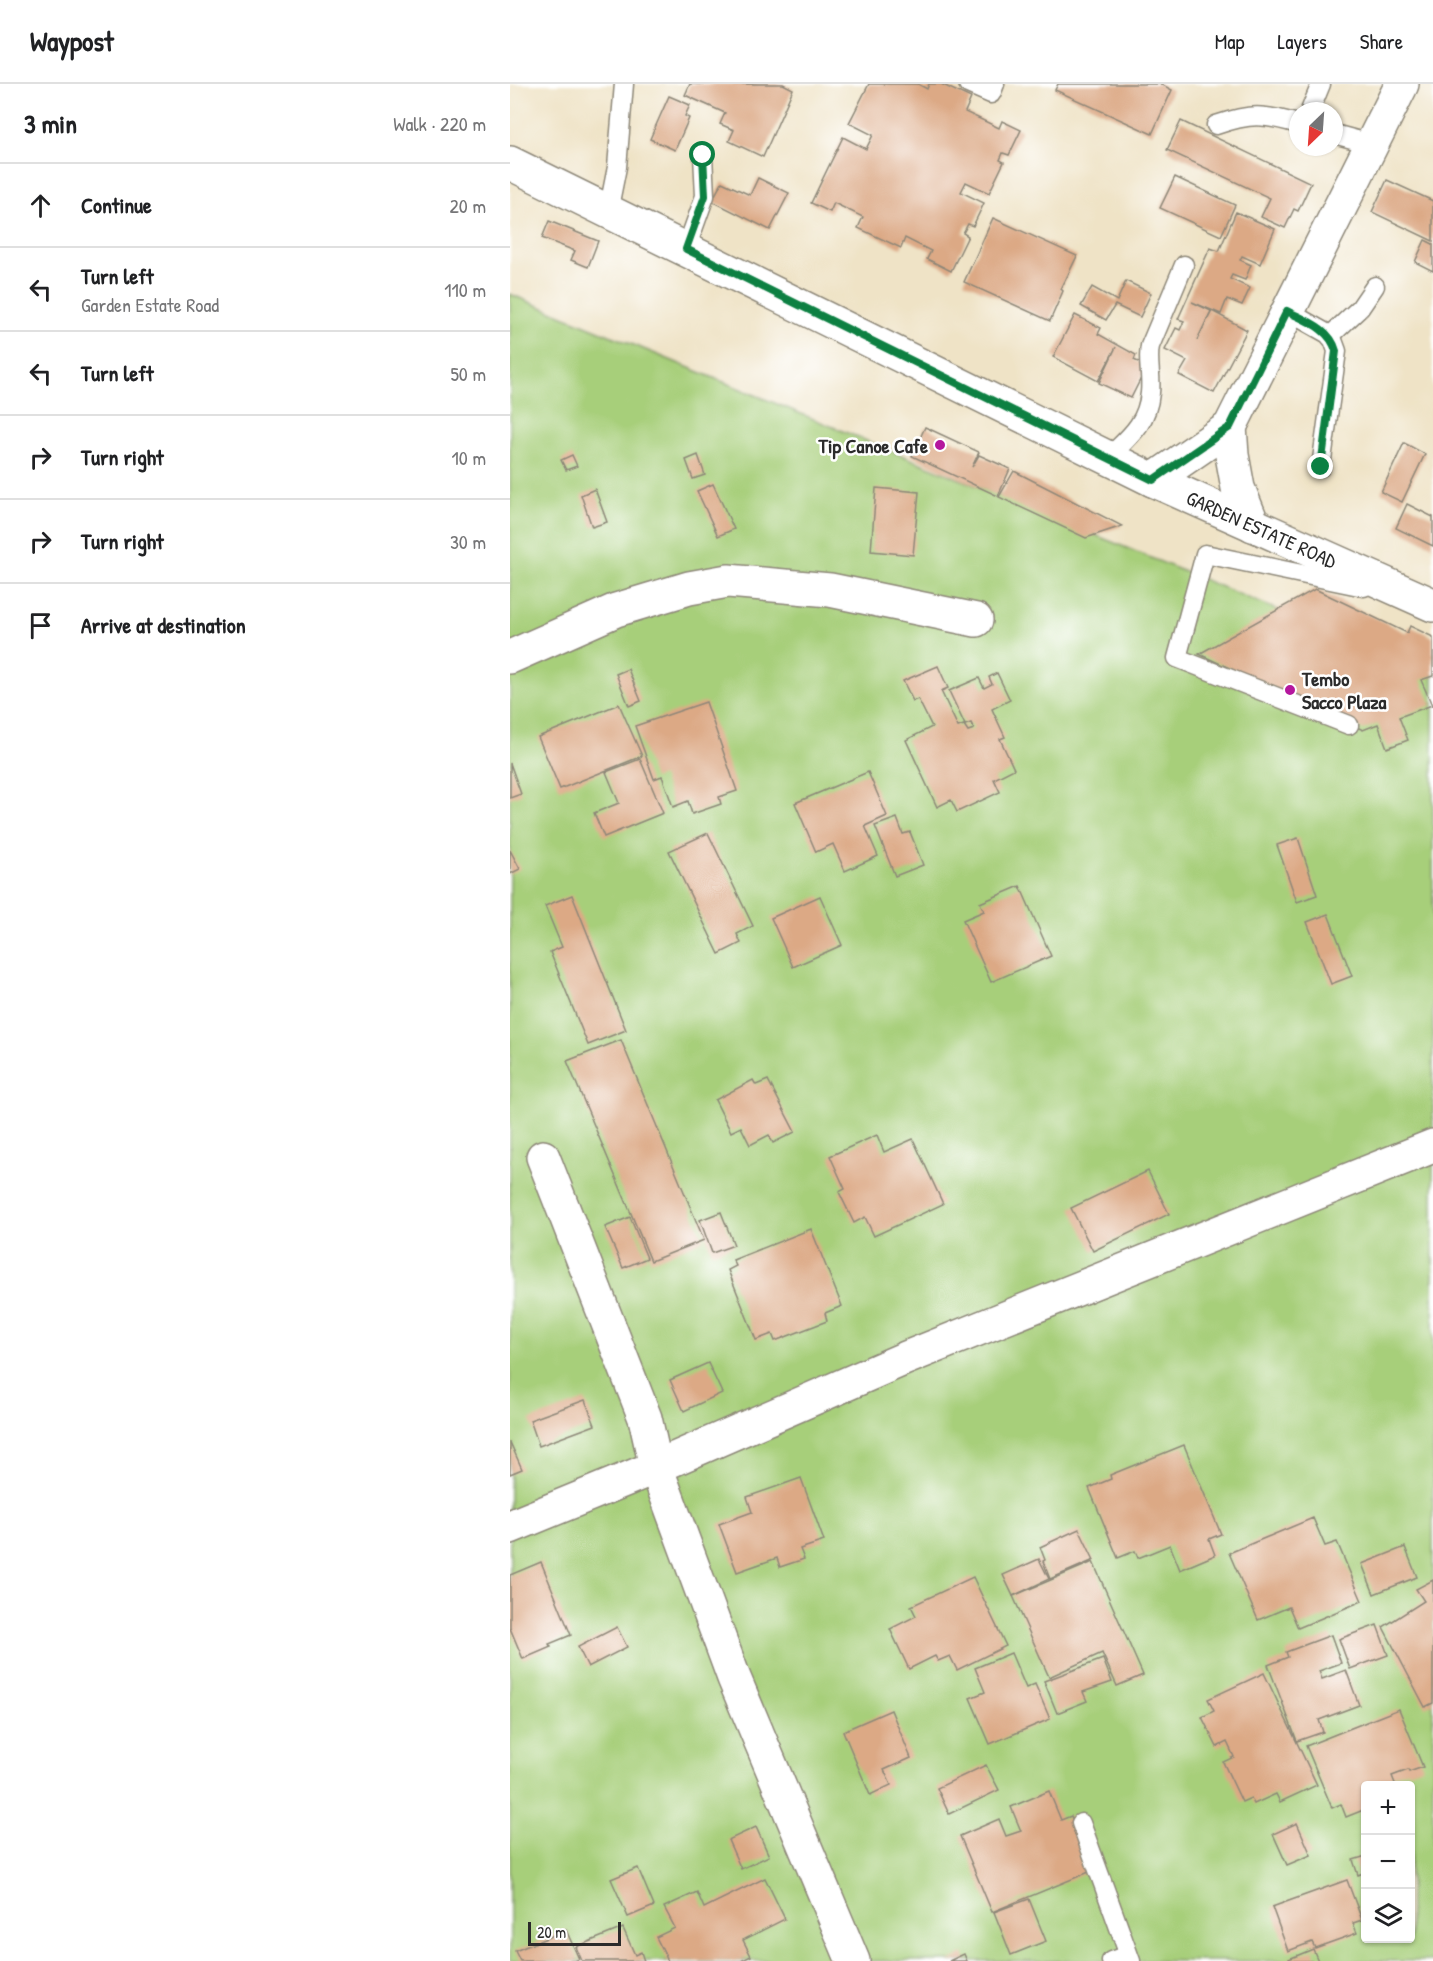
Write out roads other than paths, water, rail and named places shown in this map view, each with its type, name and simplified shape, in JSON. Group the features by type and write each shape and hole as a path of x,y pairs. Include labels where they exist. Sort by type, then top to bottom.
{"street":[{"path":"1153,480 1230,427 1402,84"},
{"name":"GARDEN ESTATE ROAD","path":"510,163 1153,480 1424,601"},
{"path":"1230,427 1238,488 1253,525"},
{"path":"510,657 616,610 689,588 728,581 830,590 976,620"},
{"path":"510,1527 656,1467 906,1358 1433,1146"},
{"path":"543,1157 645,1418 656,1467 734,1678 853,1961"}],"lane":[{"path":"608,212 617,167 624,84"},
{"path":"968,84 991,94 995,84"},
{"path":"1314,102 1321,84"},
{"path":"1216,125 1253,115 1289,121"},
{"path":"1343,136 1371,144"},
{"path":"686,249 705,196 703,155"},
{"path":"1108,458 1139,428 1145,415 1150,391 1148,356 1150,346 1184,266"},
{"path":"1330,336 1360,308 1375,286"},
{"path":"1287,311 1330,336 1336,351 1321,467"},
{"path":"1349,725 1177,658 1205,554 1424,601"},
{"path":"1081,1823 1124,1959"}],"place":[{"name":"Tip Canoe Cafe","path":"940,445"},
{"name":"Tembo Sacco Plaza","path":"1290,690"}]}
